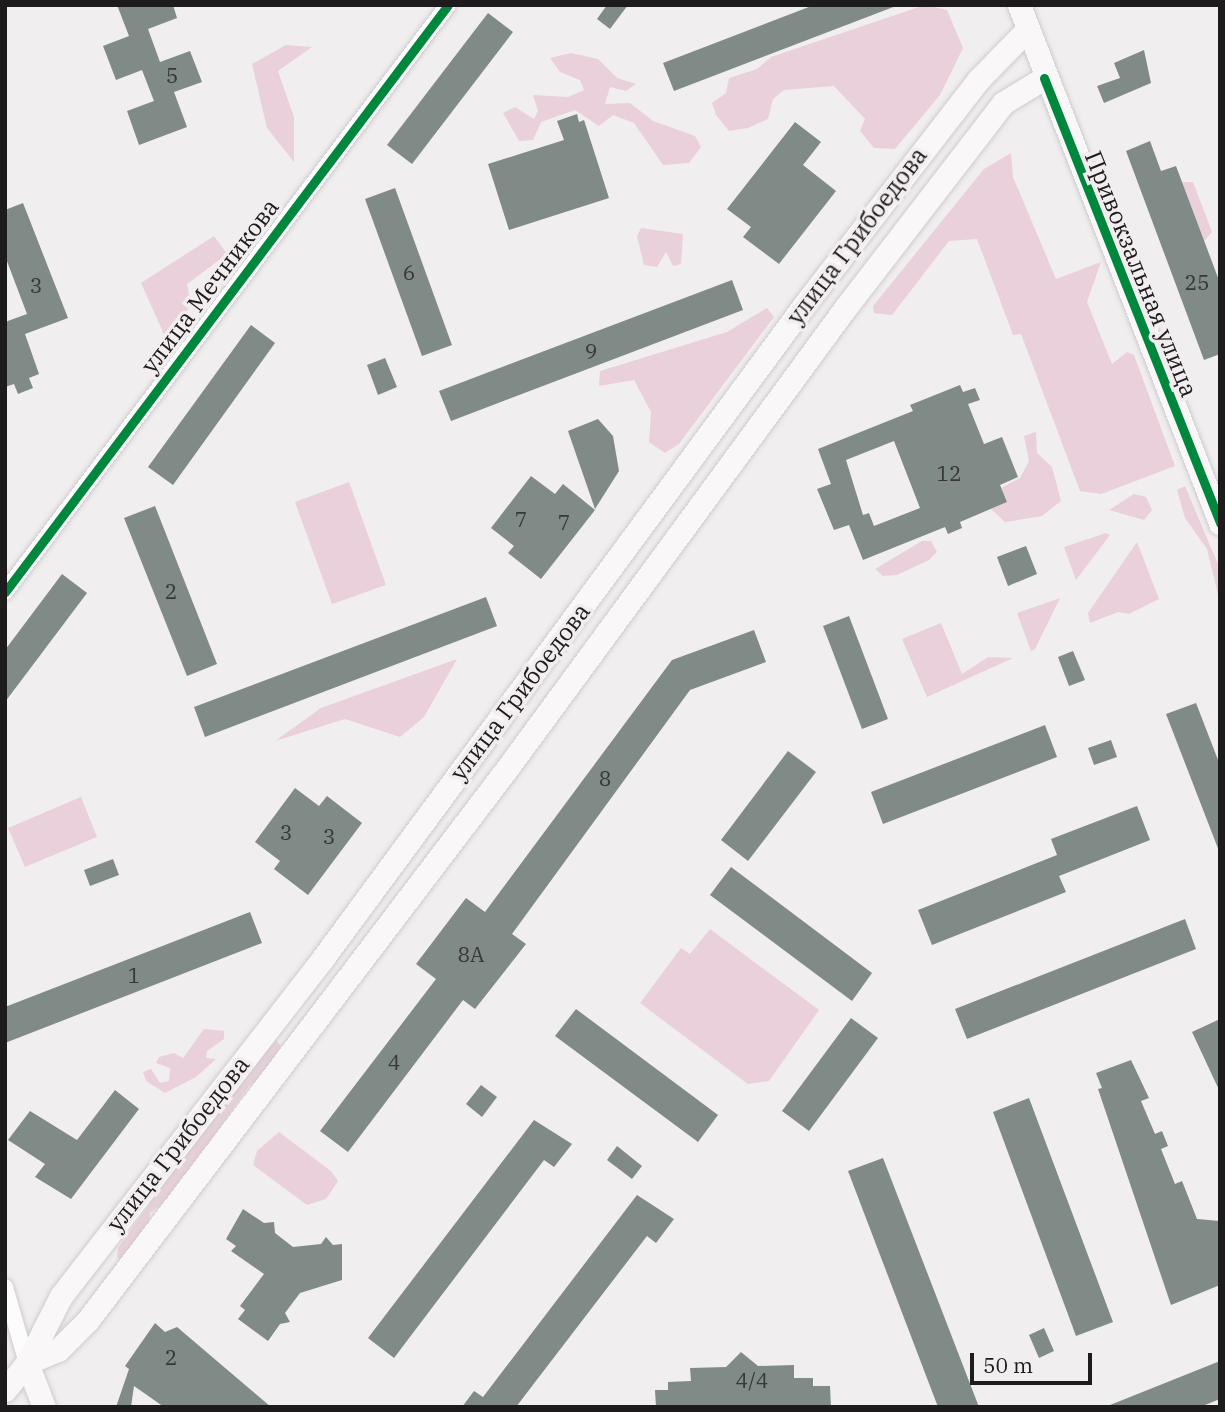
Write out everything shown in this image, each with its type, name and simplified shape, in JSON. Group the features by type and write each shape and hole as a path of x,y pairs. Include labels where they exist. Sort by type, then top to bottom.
{"main road":[{"name":"Привокзальная улица","path":"1019,5 1044,78 1220,523"},
{"name":"улица Грибоедова","path":"5,1390 27,1363 61,1296 323,958 805,304 978,80 1027,30"},
{"name":"улица Грибоедова","path":"27,1363 58,1350 88,1320 506,770 846,307 1003,103 1044,78"},
{"path":"27,1363 44,1407"}],"street":[{"name":"улица Мечникова","path":"5,592 448,5"},
{"path":"5,1287 27,1363"}],"shaded area":[{"path":"925,5 947,10 963,48 940,95 895,149 874,148 860,131 865,119 834,86 784,90 773,99 768,119 748,128 729,131 716,115 712,103 726,93 729,78 757,69 771,57"},
{"path":"286,45 312,47 278,71 294,117 294,162 267,128 252,64"},
{"path":"571,53 598,59 617,78 636,84 626,91 610,87 605,104 630,103 653,121 695,136 701,147 689,163 663,165 634,123 613,115 599,126 575,110 541,122 533,140 519,141 503,113 515,107 534,119 538,111 533,95 568,97 584,90 580,80 560,72 550,58"},
{"path":"1011,153 1013,177 1056,279 1101,262 1087,302 1112,364 1127,352 1134,355 1175,466 1101,494 1080,491 1021,334 1013,335 977,239 949,241 892,315 874,313 873,306 984,169"},
{"path":"1182,182 1193,182 1212,232 1204,241"},
{"path":"641,228 683,234 681,264 673,266 666,252 657,267 644,265 637,236"},
{"path":"214,236 227,254 187,284 191,305 167,341 141,283"},
{"path":"767,308 774,317 679,444 665,453 649,442 651,412 634,380 599,386 600,371 727,332"},
{"path":"1036,432 1037,453 1052,467 1061,501 1042,516 1005,522 991,509 1007,502 1001,488 1020,478 1029,461 1024,436"},
{"path":"349,482 386,585 332,604 295,502"},
{"path":"1185,486 1220,569 1220,603 1207,549 1185,518 1177,490"},
{"path":"1134,494 1146,497 1152,510 1144,520 1109,510"},
{"path":"1106,533 1110,535 1076,580 1064,547"},
{"path":"922,541 931,541 937,552 929,560 897,575 883,576 875,569"},
{"path":"1137,542 1159,599 1129,614 1118,612 1090,623 1088,613"},
{"path":"1060,598 1035,649 1031,651 1017,613"},
{"path":"941,623 962,674 988,657 1013,658 927,697 902,639"},
{"path":"457,659 424,717 400,737 345,719 275,741 321,708"},
{"path":"81,797 97,837 25,867 8,828"},
{"path":"710,929 819,1010 769,1081 748,1084 640,1003 681,948 690,954"},
{"path":"204,1029 224,1031 224,1039 207,1051 206,1058 216,1059 196,1077 165,1093 146,1081 143,1072 151,1069 160,1083 169,1081 170,1068 156,1063 159,1057 174,1053 183,1058"},
{"path":"276,1040 281,1046 261,1078 249,1086 170,1198 150,1213 149,1232 122,1260 117,1258 118,1248 245,1071"},
{"path":"279,1132 331,1171 338,1181 326,1199 307,1205 253,1165 257,1151"}],"building":[{"path":"117,5 173,5 177,18 148,29 160,62 190,51 202,82 174,92 187,127 139,145 127,111 154,101 142,70 116,80 103,46 129,36"},
{"path":"607,5 628,5 610,29 597,19"},
{"path":"814,5 896,6 674,91 663,63"},
{"path":"488,13 513,32 412,164 387,145"},
{"path":"1144,50 1151,83 1104,103 1097,86 1120,78 1114,63"},
{"path":"577,114 579,122 584,120 609,198 509,230 488,164 564,140 557,121"},
{"path":"795,122 821,142 803,165 836,191 779,264 743,237 751,227 727,209"},
{"path":"1150,141 1161,171 1176,166 1220,283 1220,354 1204,360 1126,151"},
{"path":"395,188 452,345 422,356 365,199"},
{"path":"23,203 68,318 25,334 39,374 29,378 33,388 18,394 14,384 5,387 5,322 27,314 5,256 5,210"},
{"path":"732,280 743,310 451,421 439,391"},
{"path":"251,325 275,343 173,485 148,467"},
{"path":"385,358 397,387 378,395 367,365"},
{"path":"960,385 963,392 975,388 980,400 968,404 984,444 1002,437 1018,477 1000,485 1007,502 960,522 962,528 948,534 945,527 863,560 849,525 834,530 817,489 831,484 818,449 913,411 910,405","holes":["894,441 920,508 874,526 869,513 863,515 846,460"]},
{"path":"598,419 613,436 619,471 595,509 568,431"},
{"path":"531,476 555,494 563,484 595,510 541,579 508,553 514,546 491,528"},
{"path":"155,506 217,664 187,676 124,518"},
{"path":"1026,546 1037,574 1008,586 997,557"},
{"path":"62,574 87,593 5,702 5,650"},
{"path":"486,597 497,626 205,737 194,707"},
{"path":"849,616 888,719 862,729 823,626"},
{"path":"754,630 766,662 690,690 512,934 526,944 475,1009 463,1000 348,1152 320,1131 436,979 416,964 466,898 485,912 672,660"},
{"path":"1073,651 1085,680 1069,686 1058,657"},
{"path":"1196,703 1220,765 1219,851 1166,714"},
{"path":"1045,725 1057,757 883,824 871,792"},
{"path":"1111,740 1117,757 1094,765 1088,748"},
{"path":"788,751 816,772 748,861 721,840"},
{"path":"295,788 319,806 327,796 362,823 308,895 274,869 280,861 255,842"},
{"path":"1137,806 1150,840 1059,876 1066,892 932,945 918,910 1057,855 1051,839"},
{"path":"113,859 119,875 90,886 84,870"},
{"path":"731,867 872,973 852,1001 710,895"},
{"path":"250,912 262,943 5,1043 5,1007"},
{"path":"1185,919 1196,949 967,1039 955,1009"},
{"path":"576,1009 718,1115 698,1142 555,1036"},
{"path":"851,1018 878,1038 809,1131 782,1111"},
{"path":"1220,1019 1220,1092 1192,1032"},
{"path":"1131,1060 1149,1098 1141,1101 1155,1134 1162,1131 1168,1146 1161,1149 1175,1184 1182,1181 1197,1219 1220,1221 1220,1285 1171,1305 1098,1089 1102,1088 1096,1073"},
{"path":"481,1085 497,1097 482,1117 466,1104"},
{"path":"115,1090 139,1109 71,1199 35,1177 45,1164 8,1140 30,1111 77,1140"},
{"path":"1029,1098 1113,1322 1076,1336 993,1112"},
{"path":"534,1120 572,1144 554,1167 544,1160 394,1358 368,1338"},
{"path":"617,1146 642,1166 632,1179 607,1160"},
{"path":"883,1158 979,1407 938,1407 848,1171"},
{"path":"637,1195 674,1219 656,1243 647,1236 516,1407 462,1407 474,1391 483,1397"},
{"path":"243,1209 264,1223 274,1222 275,1233 293,1247 321,1244 326,1237 333,1245 342,1244 342,1280 300,1293 285,1313 290,1322 280,1324 268,1341 238,1319 245,1310 240,1306 264,1274 231,1251 236,1246 226,1239"},
{"path":"155,1323 165,1332 177,1327 271,1407 164,1407 134,1386 131,1407 116,1407 129,1369 125,1366"},
{"path":"1044,1328 1054,1351 1039,1358 1029,1335"},
{"path":"741,1352 758,1366 794,1365 794,1378 813,1378 813,1386 830,1386 831,1407 656,1407 655,1390 668,1390 668,1382 691,1381 690,1368 726,1367"},
{"path":"1220,1361 1220,1399 1200,1407 1105,1407"}],"cycle path":[{"path":"5,592 448,5"},
{"path":"1044,78 1220,523"}]}
